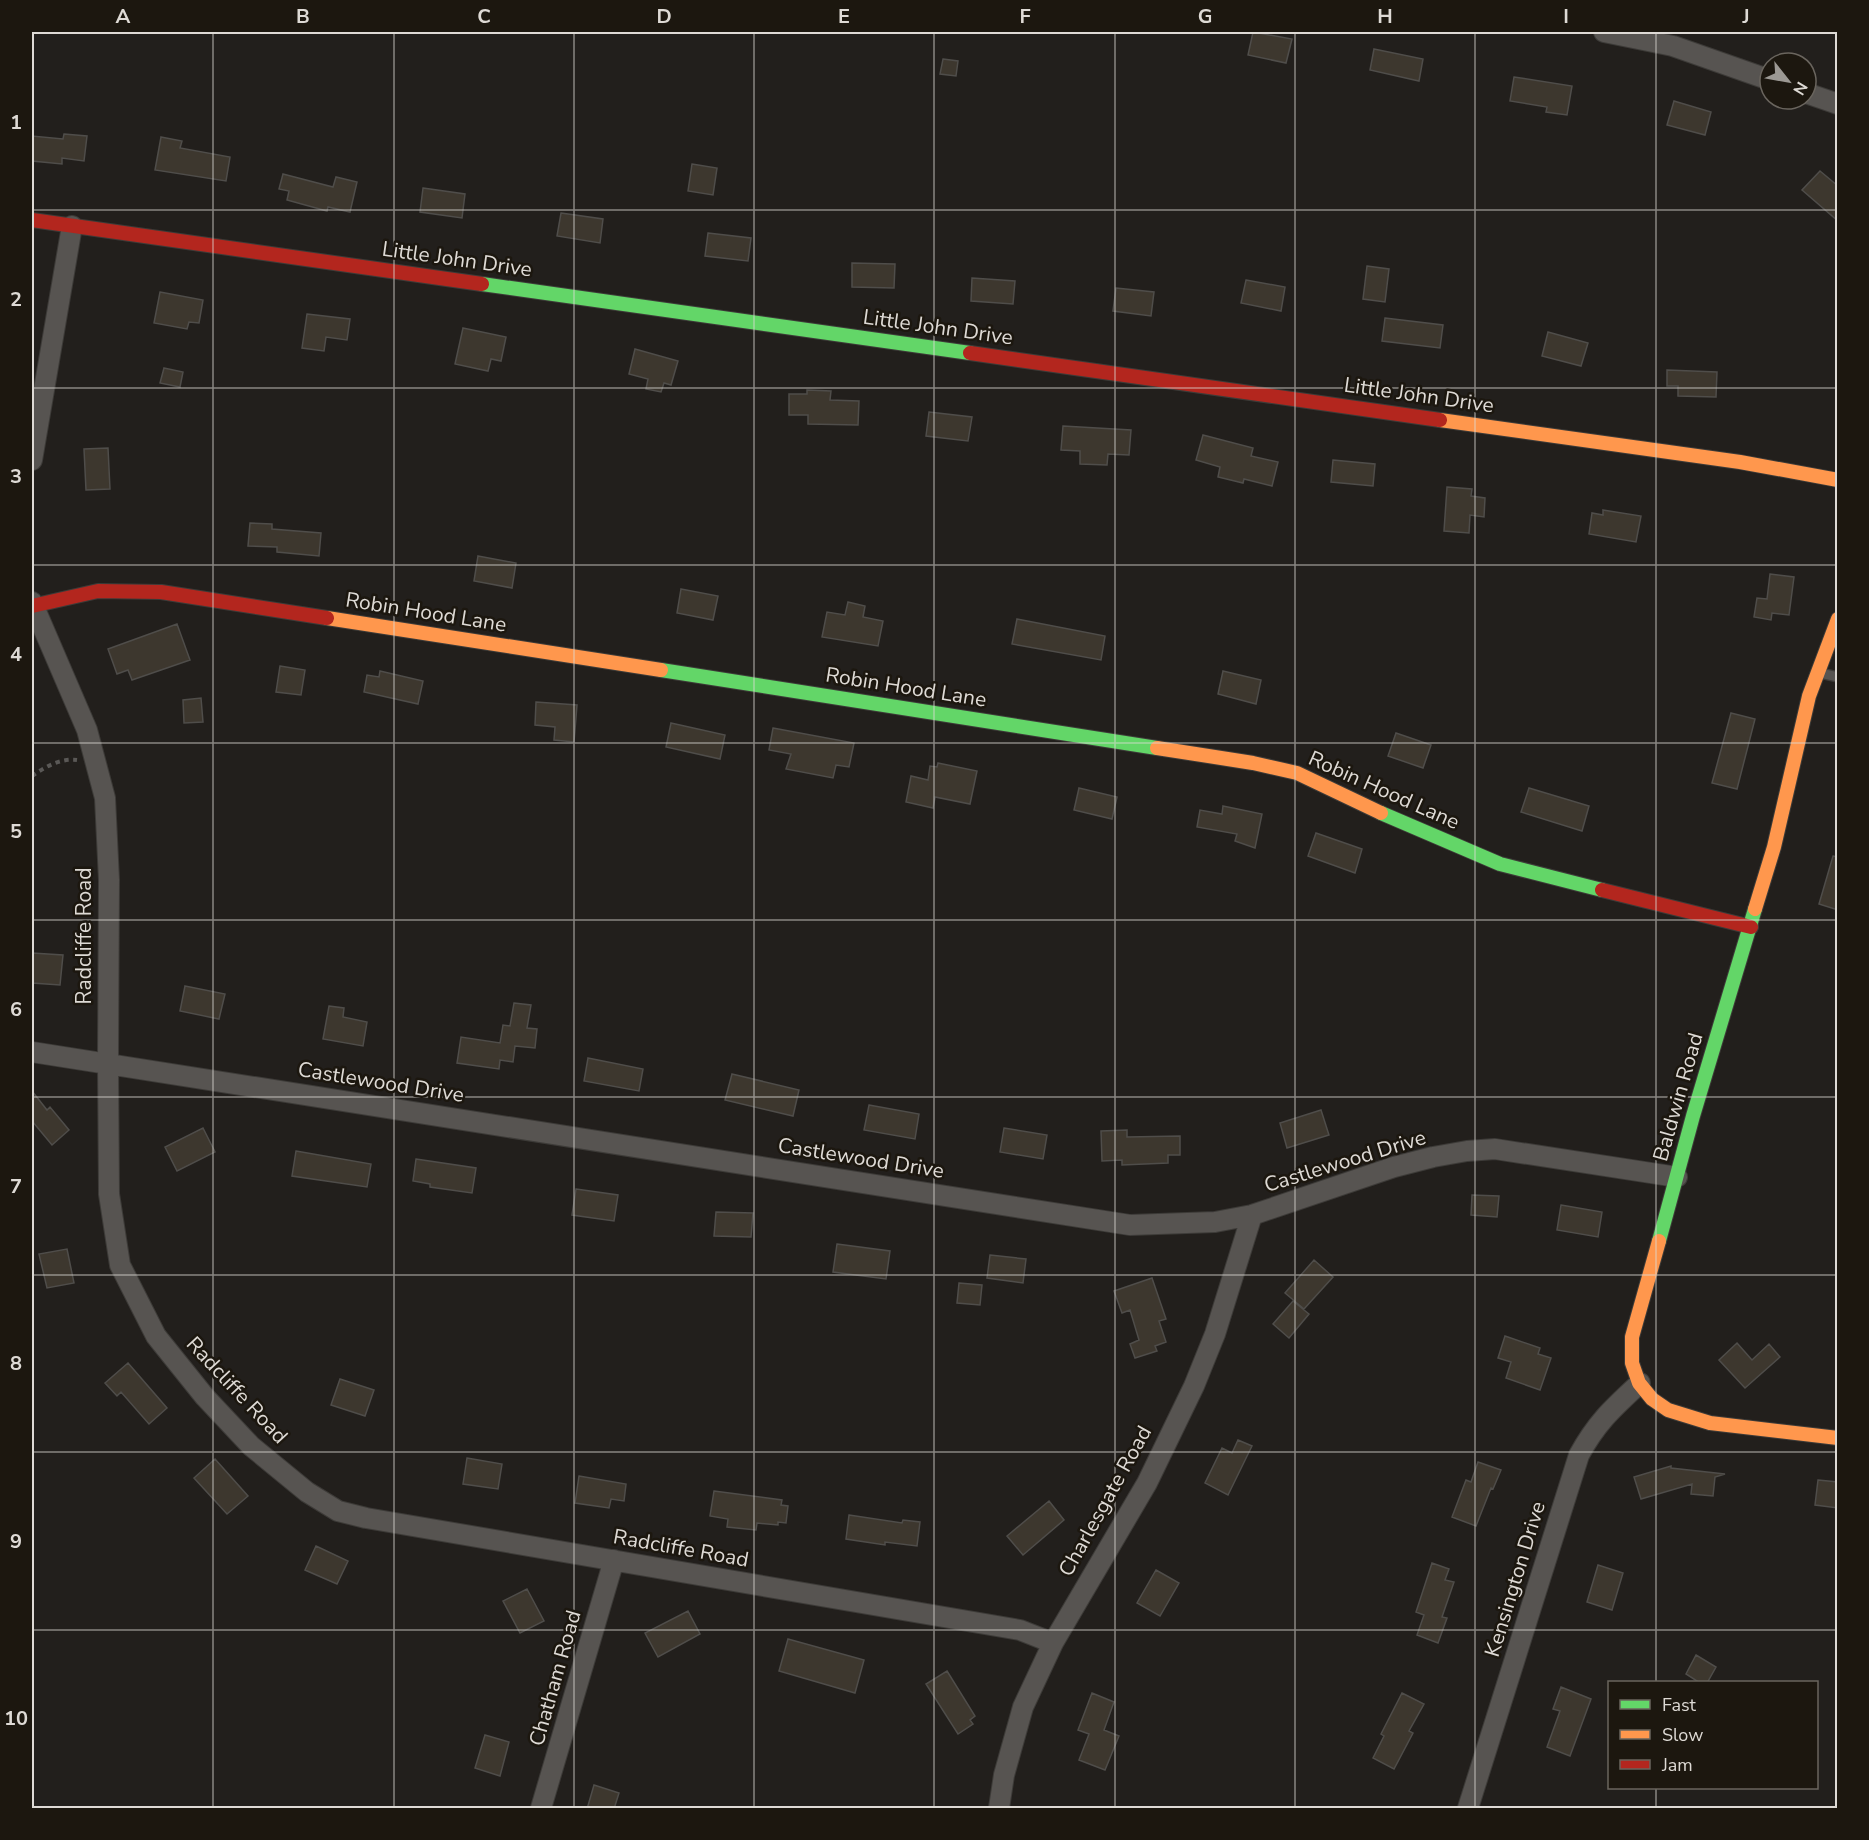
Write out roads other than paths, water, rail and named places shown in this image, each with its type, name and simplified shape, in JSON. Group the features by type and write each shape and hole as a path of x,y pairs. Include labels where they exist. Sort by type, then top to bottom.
{"street":[{"path":"1604,32 1673,46 1758,76"},
{"path":"1818,97 1838,104"},
{"name":"Little John Drive","path":"32,220 1740,462 1838,480"},
{"path":"32,460 72,226"},
{"name":"Robin Hood Lane","path":"32,604 98,591 161,591 1253,763 1297,773 1415,829 1500,864 1751,927"},
{"name":"Radcliffe Road","path":"32,604 87,730 105,798 109,880 109,1194 120,1265 156,1336 205,1396 251,1446 307,1492 338,1511 366,1518 1020,1630 1053,1643"},
{"name":"Baldwin Road","path":"1838,619 1817,673 1801,725 1780,824 1724,1011 1632,1337 1634,1372 1646,1394 1655,1403 1673,1413 1714,1424 1838,1438"},
{"name":"Castlewood Drive","path":"32,1052 1119,1223 1215,1222 1252,1215 1394,1167 1467,1151 1495,1149 1677,1177"},
{"name":"Charlesgate Road","path":"999,1809 1004,1775 1023,1707 1053,1643 1147,1483 1194,1386 1215,1334 1252,1215"},
{"name":"Kensington Drive","path":"1468,1809 1579,1455 1605,1415 1640,1383"},
{"name":"Chatham Road","path":"541,1809 614,1560"}],"lane":[{"path":"1817,673 1838,677"}]}
